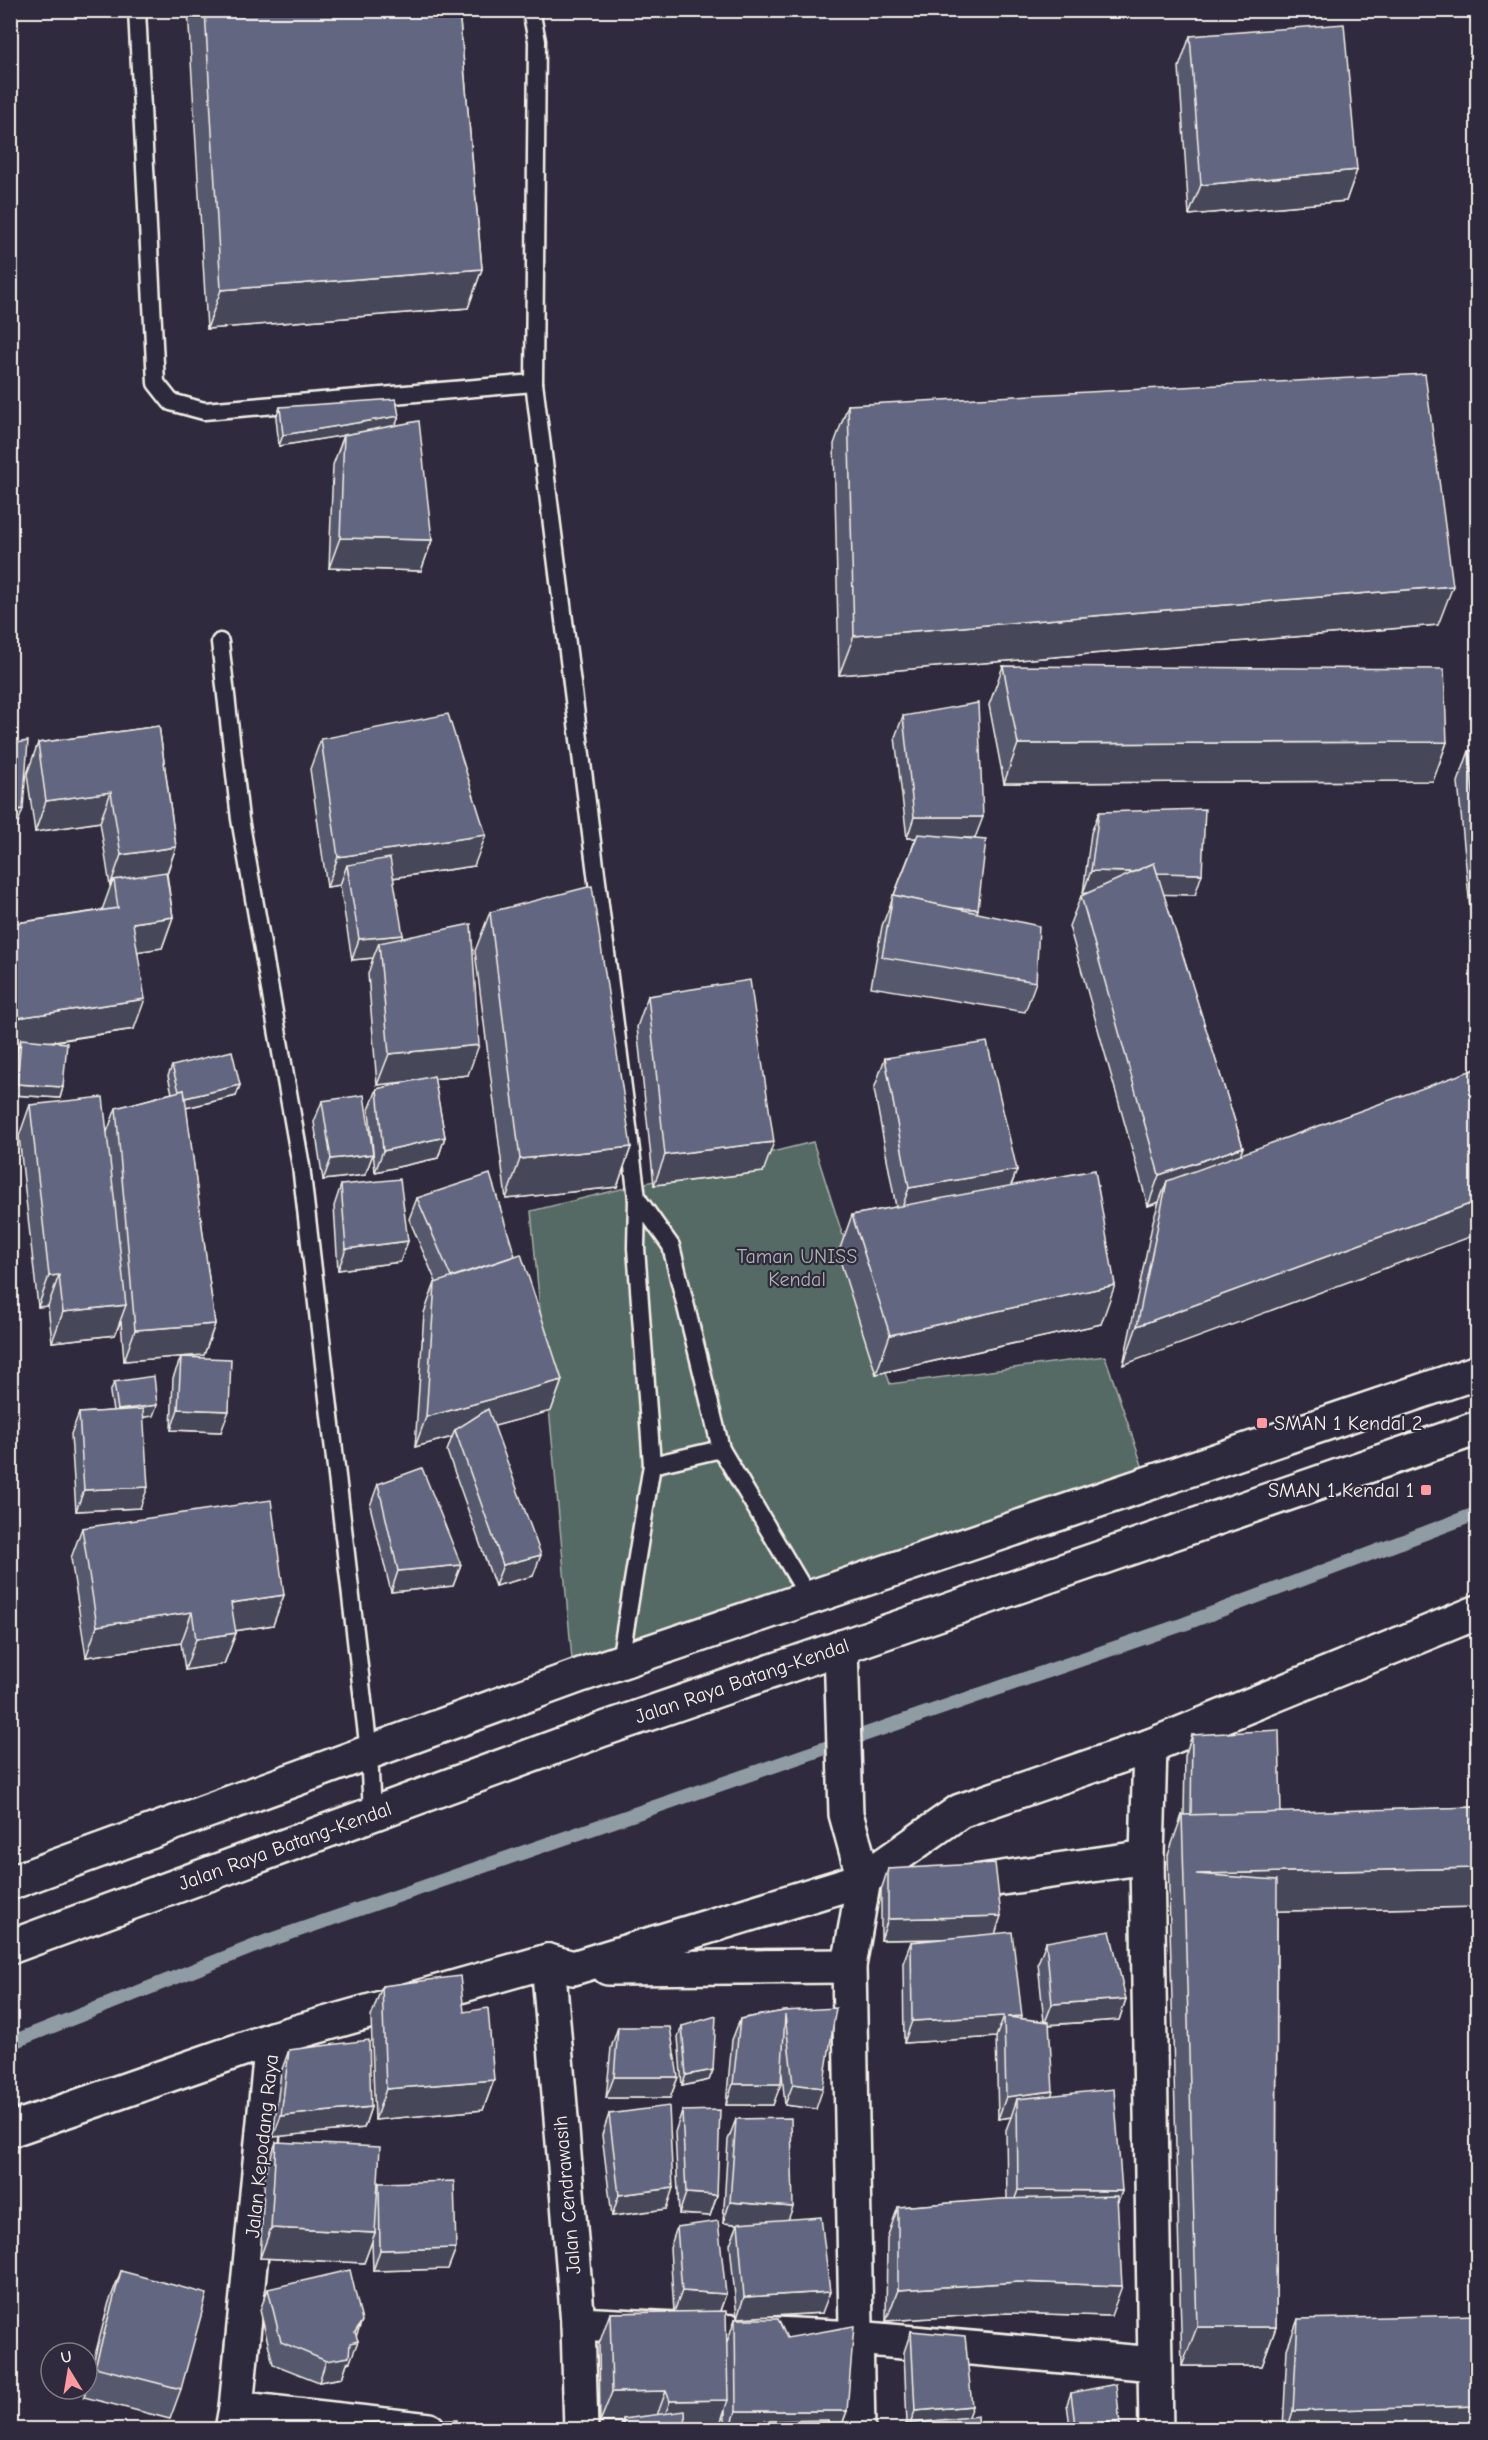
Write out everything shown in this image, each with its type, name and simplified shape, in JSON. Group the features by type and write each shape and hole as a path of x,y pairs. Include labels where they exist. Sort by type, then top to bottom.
{"main road":[{"path":"10,1883 620,1661 1478,1372"},
{"name":"Jalan Raya Batang-Kendal","path":"10,1947 372,1814 841,1647 1478,1428"},
{"path":"862,1889 960,1811 1150,1746 1478,1612"},
{"path":"841,1647 846,1814 862,1889 849,1966 858,2430"},
{"path":"1150,1746 1147,1857 1156,2430"},
{"path":"929,1889 1147,1857"},
{"path":"560,1965 862,1889 894,1894"},
{"path":"560,1965 849,1966"},
{"name":"Jalan Kepodang Raya","path":"234,2419 272,2039 560,1965"},
{"name":"Jalan Cendrawasih","path":"560,1965 581,2430"},
{"path":"10,2130 272,2039"},
{"path":"578,2324 856,2338 1155,2364"},
{"path":"234,2419 429,2430"}],"lane":[{"path":"137,10 156,383 171,402 204,411 534,383"},
{"path":"531,10 537,41 534,383 637,1198 636,1248 652,1465 620,1661"},
{"path":"220,642 240,819 301,1166 369,1752 372,1814"},
{"path":"637,1198 672,1246 721,1449 809,1598"},
{"path":"652,1465 721,1449"}],"green space":[{"name":"Taman UNISS Kendal","path":"813,1142 890,1384 1105,1356 1143,1468 572,1659 531,1211"}],"building":[{"path":"205,10 459,10 482,269 221,290"},
{"path":"1344,24 1357,170 1201,185 1190,36"},
{"path":"1425,374 1453,586 854,636 848,405"},
{"path":"396,399 399,416 283,435 280,407"},
{"path":"419,421 432,540 340,538 344,435"},
{"path":"1003,666 1444,669 1447,742 1018,744"},
{"path":"978,703 983,817 914,817 903,716"},
{"path":"448,714 486,835 338,857 321,739"},
{"path":"159,726 176,847 121,855 111,792 46,801 38,743"},
{"path":"28,741 23,809 10,811 10,744"},
{"path":"1478,750 1478,844 1469,751"},
{"path":"1205,809 1202,874 1157,873 1154,863 1133,872 1091,871 1099,812"},
{"path":"918,834 986,840 978,909 952,908 894,895"},
{"path":"390,858 403,935 359,939 347,865"},
{"path":"1154,863 1243,1147 1159,1175 1081,896"},
{"path":"166,872 173,917 133,923 145,999 10,1019 10,924 118,908 114,880"},
{"path":"592,886 631,1147 520,1159 490,912"},
{"path":"893,895 1039,926 1036,982 882,957"},
{"path":"471,924 479,1045 389,1054 379,943"},
{"path":"750,980 774,1142 665,1155 648,996"},
{"path":"21,1039 67,1043 63,1087 17,1084"},
{"path":"987,1042 1017,1170 909,1188 885,1058"},
{"path":"232,1051 240,1085 185,1098 184,1090 179,1091 172,1066"},
{"path":"1478,1068 1478,1201 1137,1326 1167,1181"},
{"path":"434,1076 445,1137 383,1151 377,1089"},
{"path":"184,1090 215,1324 135,1330 116,1108"},
{"path":"364,1095 373,1154 331,1159 322,1101"},
{"path":"103,1097 126,1305 63,1312 59,1275 49,1276 30,1105"},
{"path":"1095,1170 1115,1285 890,1335 852,1215"},
{"path":"490,1174 515,1256 451,1277 417,1198"},
{"path":"400,1179 408,1241 346,1249 341,1185"},
{"path":"521,1254 562,1380 426,1417 435,1283"},
{"path":"181,1357 231,1359 229,1411 178,1409"},
{"path":"154,1376 157,1405 118,1410 114,1382"},
{"path":"143,1409 148,1487 84,1490 79,1413"},
{"path":"488,1409 541,1555 503,1565 455,1430"},
{"path":"422,1468 461,1565 398,1571 378,1484"},
{"path":"271,1500 284,1595 231,1603 236,1633 196,1639 192,1612 97,1626 82,1528"},
{"path":"1279,1730 1281,1813 1191,1815 1192,1735"},
{"path":"1478,1807 1478,1868 1196,1874 1277,1880 1276,2327 1197,2327 1182,1815"},
{"path":"995,1863 1001,1916 888,1919 888,1869"},
{"path":"1110,1931 1126,1999 1052,2004 1046,1942"},
{"path":"1012,1932 1022,2016 1008,2017 1049,2022 1053,2091 1006,2097 1004,2016 912,2021 911,1942"},
{"path":"460,1976 464,2012 488,2008 494,2080 386,2089 382,1986"},
{"path":"836,2008 823,2088 793,2084 785,2015 781,2084 733,2084 740,2019 784,2011"},
{"path":"716,2016 713,2070 686,2075 682,2026"},
{"path":"618,2027 670,2027 678,2077 614,2077"},
{"path":"369,2040 371,2107 281,2116 289,2050"},
{"path":"1114,2089 1122,2191 1018,2190 1017,2099"},
{"path":"669,2106 673,2188 619,2195 609,2114"},
{"path":"720,2110 717,2195 686,2193 682,2111"},
{"path":"791,2118 793,2207 730,2202 736,2119"},
{"path":"276,2142 380,2147 375,2233 271,2228"},
{"path":"454,2181 456,2248 380,2250 379,2183"},
{"path":"1117,2196 1122,2286 1018,2282 898,2290 898,2207 1001,2199"},
{"path":"821,2217 830,2292 744,2297 738,2223"},
{"path":"718,2221 726,2294 682,2291 677,2227"},
{"path":"350,2270 362,2321 355,2332 358,2341 350,2343 349,2357 326,2361 281,2342 268,2289"},
{"path":"121,2271 207,2294 181,2389 99,2368 99,2352"},
{"path":"726,2311 728,2400 670,2401 666,2391 612,2392 610,2313"},
{"path":"1478,2315 1478,2406 1293,2411 1298,2319"},
{"path":"735,2319 778,2319 787,2338 854,2326 847,2411 736,2411"},
{"path":"911,2331 965,2336 972,2406 915,2411"},
{"path":"1116,2384 1120,2425 1119,2422 1075,2425 1071,2393"},
{"path":"685,2411 686,2430 624,2430 623,2419"},
{"path":"978,2416 979,2430 905,2430 905,2424"},
{"path":"457,2420 454,2430 341,2430 342,2423"},
{"path":"828,2420 830,2430 767,2430 765,2421"},
{"path":"1119,2422 1121,2430 1071,2430 1070,2425"}],"waterway":[{"path":"10,2043 270,1940 1184,1624 1478,1513"}],"place":[{"name":"SMAN 1 Kendal 2","path":"1262,1423"},
{"name":"SMAN 1 Kendal 1","path":"1426,1490"}]}
